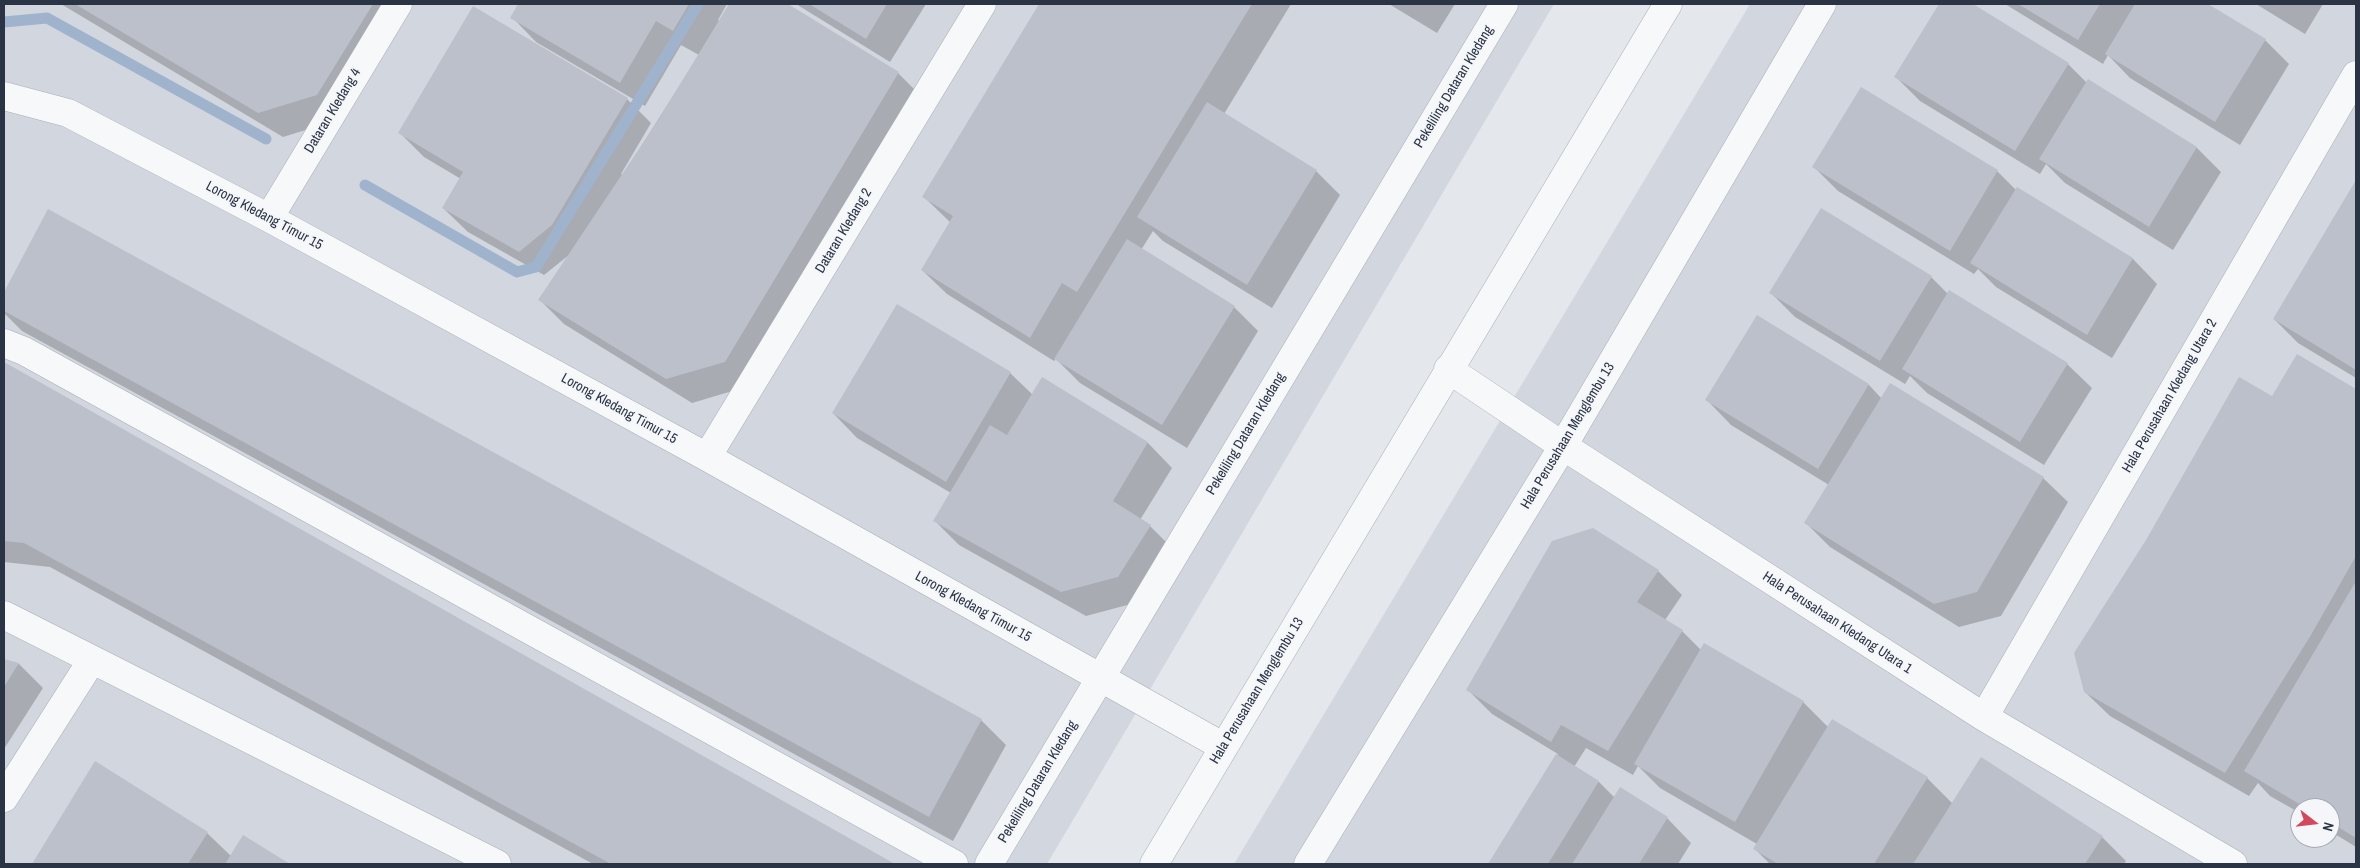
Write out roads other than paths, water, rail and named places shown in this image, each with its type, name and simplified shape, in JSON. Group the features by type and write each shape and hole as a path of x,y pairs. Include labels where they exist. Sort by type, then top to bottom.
{"street":[{"name":"Dataran Kledang 4","path":"269,218 398,4"},
{"name":"Dataran Kledang 2","path":"707,457 982,4"},
{"name":"Pekeliling Dataran Kledang","path":"988,864 1504,4"},
{"name":"Hala Perusahaan Menglembu 13","path":"1154,864 1448,369 1668,4"},
{"name":"Hala Perusahaan Menglembu 13","path":"1308,864 1563,446 1822,4"},
{"name":"Hala Perusahaan Kledang Utara 2","path":"1984,717 2356,75"},
{"name":"Lorong Kledang Timur 15","path":"4,96 68,114 269,218 707,457 1224,747"},
{"path":"4,343 24,351 954,864"},
{"name":"Hala Perusahaan Kledang Utara 1","path":"1448,369 1563,446 1984,717 2233,864"},
{"path":"4,615 467,857 496,864"},
{"path":"4,798 92,660"}],"waterway":[{"path":"365,185 517,272 536,267 698,4"},
{"path":"4,22 47,18 266,139"}]}
